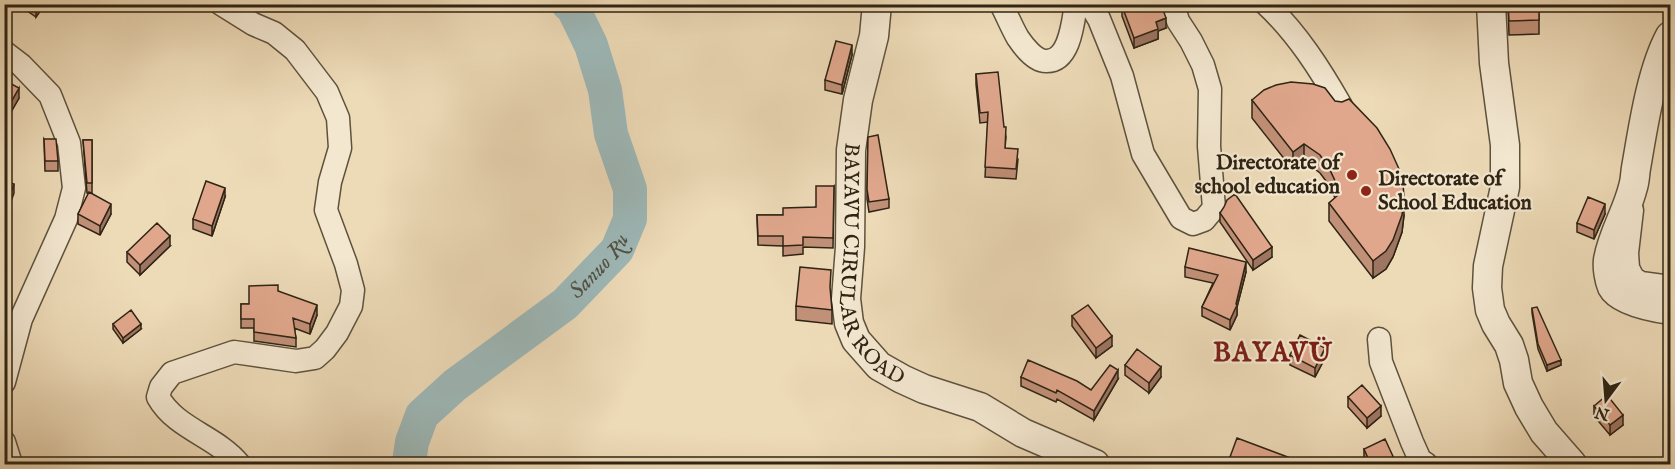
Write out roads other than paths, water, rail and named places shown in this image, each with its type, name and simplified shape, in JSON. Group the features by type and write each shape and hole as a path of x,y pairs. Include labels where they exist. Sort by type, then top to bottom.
{"street":[{"path":"220,4 253,24 274,33 295,50 327,92 338,118 340,148 330,182 326,210 353,290 351,306 337,333 326,349 315,358 296,361 234,352 172,373 161,387 158,397 165,408 178,421 233,456 239,465"},
{"name":"BAYAVU CIRULAR ROAD","path":"877,4 874,36 858,100 851,150 850,247 846,299 849,323 856,340 879,366 902,379 924,389 980,407 1023,433 1095,465"},
{"path":"1001,4 1018,38 1033,56 1042,61 1053,61 1061,56 1066,47 1076,4"},
{"path":"1090,4 1099,19 1122,76 1143,154 1181,218 1193,224 1204,220 1214,208 1209,146 1210,89 1203,65 1178,21 1173,4"},
{"path":"1266,4 1282,19 1318,66 1341,106"},
{"path":"1491,4 1494,63 1505,145 1505,187 1488,266 1486,288 1490,310 1509,345 1518,383 1529,407 1544,432 1572,465"},
{"path":"1671,36 1662,54 1652,86 1634,186 1627,253 1628,268 1633,278 1641,283 1671,287"},
{"path":"4,52 21,65 50,95 69,143 74,189 66,219 21,319 4,382"},
{"path":"1634,186 1607,263 1612,287 1623,297 1671,310"},
{"path":"1379,339 1381,362 1420,460 1426,465"},
{"path":"4,442 11,465"}],"waterway":[{"name":"Sanuo Ru","path":"410,464 412,442 422,415 455,385 565,304 617,250 630,219 630,189 611,134 605,90 591,45 573,8 568,4"}],"place":[{"name":"Directorate of school education","path":"1352,175"},
{"name":"Directorate of School Education","path":"1366,191"}],"district":[{"name":"BAYAVÜ","path":"1273,354"}]}
